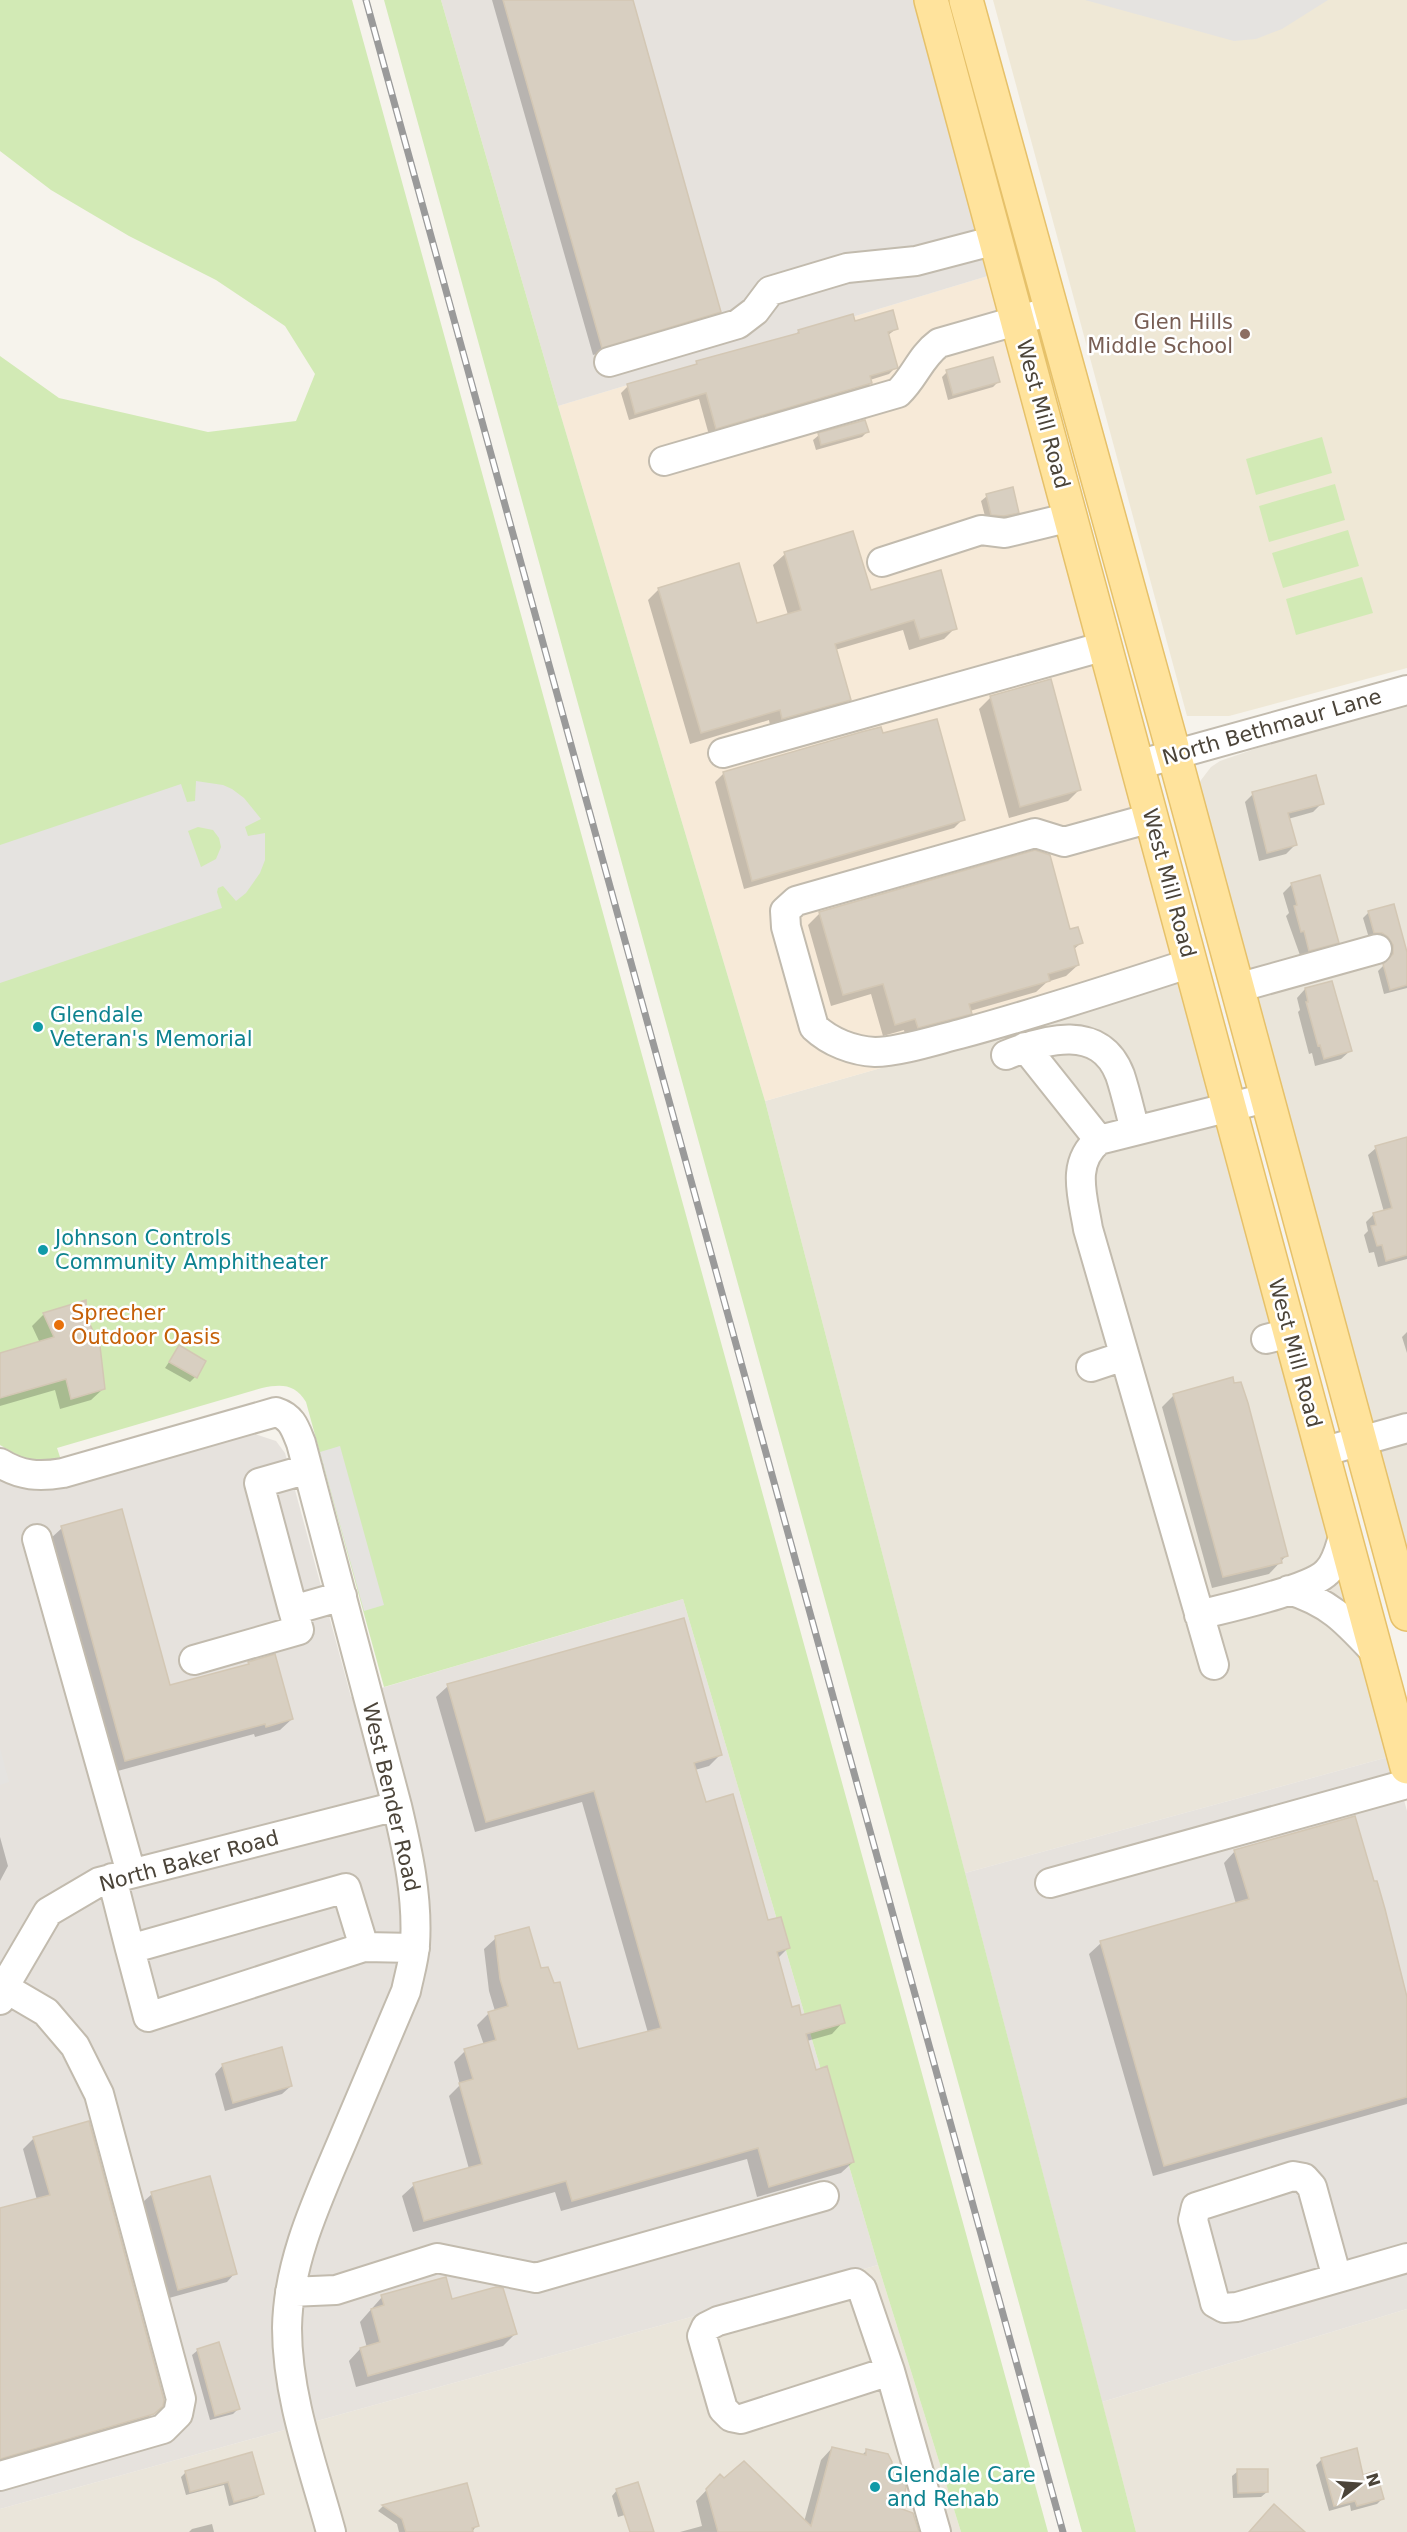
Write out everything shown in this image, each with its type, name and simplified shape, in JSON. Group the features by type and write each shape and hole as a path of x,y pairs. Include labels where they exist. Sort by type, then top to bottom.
{"main road":[{"name":"West Mill Road","path":"931,0 1230,1108 1278,1336 1322,1452 1407,1769"},
{"name":"West Mill Road","path":"966,0 1174,754 1407,1614"}],"street":[{"path":"609,362 738,324 755,311 770,291 847,268 916,261 996,240"},
{"path":"664,461 898,393 907,384 926,352 939,343 1051,310"},
{"path":"882,562 981,530 1005,533 1071,517"},
{"path":"723,753 1105,646"},
{"name":"North Bethmaur Lane","path":"1137,765 1407,690"},
{"path":"1151,818 1064,842 1035,833 796,901 785,911 789,938 814,1027 825,1038 840,1044 876,1052 923,1044 1033,1014 1191,963"},
{"path":"1237,988 1377,949"},
{"path":"1099,1140 1016,1051 1064,1039 1094,1044 1109,1056 1119,1073 1135,1130"},
{"path":"1214,1665 1088,1229 1081,1188 1081,1167 1088,1148 1099,1140 1266,1098"},
{"path":"1091,1367 1125,1356"},
{"name":"West Bender Road","path":"0,1463 26,1475 42,1476 63,1473 276,1412 285,1415 293,1423 308,1469 397,1806 411,1865 416,1907 415,1947 406,1991 301,2243 290,2292 287,2328 289,2363 295,2401 331,2532"},
{"path":"1322,1452 1407,1428"},
{"path":"194,1660 299,1630 259,1483 308,1469"},
{"path":"1199,1616 1289,1590 1326,1574 1334,1563 1344,1534"},
{"path":"37,1539 122,1876 130,1949 148,2017 364,1947 415,1947"},
{"path":"1289,1590 1312,1597 1341,1616 1376,1653"},
{"path":"293,1610 342,1596"},
{"path":"1050,1883 1407,1769"},
{"name":"North Baker Road","path":"3,1994 48,1912 99,1882 397,1806"},
{"path":"130,1949 346,1888 364,1947"},
{"path":"0,2476 163,2429 178,2414 181,2399 99,2094 75,2046 46,2012 3,1994"},
{"path":"1337,2278 1311,2187 1304,2178 1293,2176 1196,2207 1193,2220 1212,2295 1215,2303 1220,2307 1237,2307 1407,2259"},
{"path":"290,2292 336,2290 437,2258 536,2278 824,2196"},
{"path":"890,2371 741,2419 731,2417 723,2409 702,2337 706,2327 718,2321 855,2283 865,2294 890,2371 936,2532"}],"shaded area":[{"path":"441,0 916,0 991,275 558,406"},
{"name":"Glen Hills Middle School","path":"993,0 1407,0 1407,668 1229,716 1187,716"},
{"path":"1085,0 1328,0 1282,29 1256,39 1234,41"},
{"path":"991,275 1183,982 765,1101 558,406"},
{"path":"1407,704 1407,1570 1198,784 1211,767 1220,761 1278,741"},
{"path":"196,781 223,785 244,798 261,819 245,827 248,836 265,833 265,860 260,873 246,893 236,901 223,886 218,888 217,892 222,908 0,983 0,845 181,784 187,802 195,801","holes":["198,827 213,830 219,838 221,847 216,859 201,867 188,831"]},
{"path":"1183,982 1392,1756 965,1873 765,1101"},
{"path":"252,1433 276,1441 285,1453 351,1697 683,1599 878,2265 0,2509 0,1479 37,1491 59,1489"},
{"path":"340,1446 384,1605 364,1611 320,1452"},
{"path":"0,1748 9,1782 0,1785"},
{"path":"1392,1756 1407,1811 1407,2309 1102,2402 965,1873"},
{"path":"878,2265 961,2532 0,2532 0,2509"},
{"path":"1407,2309 1407,2532 1136,2532 1102,2402"}],"green space":[{"path":"0,0 352,0 1048,2532 961,2532 878,2265 683,1599 384,1687 306,1402 293,1389 282,1386 262,1388 57,1448 61,1460 24,1459 0,1445 0,356 59,398 208,432 296,421 315,374 285,326 216,280 129,236 51,190 0,151"},
{"path":"384,0 441,0 558,406 765,1101 1136,2532 1082,2532"},
{"path":"1322,437 1332,473 1256,495 1246,459"},
{"path":"1335,484 1345,520 1269,542 1259,506"},
{"path":"1348,530 1359,566 1283,588 1272,553"},
{"path":"1362,577 1373,613 1296,635 1286,599"}],"building":[{"path":"503,0 633,0 721,312 602,348"},
{"path":"893,310 898,329 888,332 898,368 870,376 872,383 716,429 706,393 635,414 627,384 697,364 696,361 799,333 798,330 853,314 855,321"},
{"path":"993,357 1000,382 953,395 946,370"},
{"path":"865,420 869,432 821,445 818,433"},
{"path":"1013,487 1019,513 1004,516 991,515 986,494"},
{"path":"853,531 871,590 941,570 957,629 920,639 914,620 835,644 851,700 782,719 780,710 701,733 658,588 739,563 757,623 801,610 784,552"},
{"path":"1051,679 1081,790 1020,807 990,696"},
{"path":"937,719 965,820 752,881 723,772 881,727 883,733"},
{"path":"1316,775 1324,804 1288,813 1297,845 1267,853 1252,792"},
{"path":"1035,850 1050,855 1070,929 1078,927 1083,943 1074,946 1079,965 1048,974 1050,981 969,1004 972,1014 918,1028 915,1019 895,1025 883,984 843,995 819,912"},
{"path":"1320,875 1339,943 1309,951 1294,906 1297,905 1291,883"},
{"path":"1394,904 1407,952 1407,985 1390,990 1383,964 1393,954 1393,945 1382,933 1374,933 1368,911"},
{"path":"1332,981 1352,1051 1324,1059 1320,1045 1318,1046 1306,1002 1308,1002 1305,988"},
{"path":"1407,1137 1407,1255 1386,1261 1382,1245 1377,1246 1371,1226 1376,1225 1373,1213 1392,1208 1375,1146"},
{"path":"86,1300 87,1318 100,1346 105,1389 71,1399 66,1379 0,1398 0,1353 54,1337 43,1313"},
{"path":"179,1345 206,1361 197,1378 169,1362"},
{"path":"1233,1377 1234,1383 1241,1382 1248,1403 1288,1556 1281,1558 1282,1563 1223,1577 1173,1394"},
{"path":"122,1509 170,1685 249,1664 248,1662 275,1654 293,1719 266,1727 265,1724 125,1761 61,1526"},
{"path":"684,1618 722,1755 694,1763 706,1802 733,1794 768,1920 781,1917 790,1948 777,1952 792,2007 799,2005 801,2015 840,2005 845,2023 806,2034 816,2070 827,2066 854,2162 769,2187 758,2148 572,2201 566,2181 424,2221 413,2183 482,2164 459,2083 473,2079 464,2049 496,2040 488,2012 508,2006 500,1979 495,1936 529,1927 541,1968 548,1967 554,1983 560,1982 578,2049 661,2028 594,1791 486,1822 447,1684"},
{"path":"1355,1816 1374,1881 1377,1881 1407,1997 1407,2097 1164,2166 1100,1941 1249,1899 1234,1850"},
{"path":"282,2047 292,2086 233,2103 222,2064"},
{"path":"89,2121 164,2400 163,2406 154,2414 0,2459 0,2208 50,2195 33,2137"},
{"path":"210,2176 237,2274 178,2290 151,2192"},
{"path":"446,2277 452,2299 496,2287 503,2288 517,2334 368,2376 360,2348 380,2342 371,2309 384,2305 381,2295"},
{"path":"219,2342 240,2409 215,2416 197,2349"},
{"path":"832,2447 866,2455 866,2449 888,2454 892,2462 891,2472 903,2475 906,2487 902,2509 913,2513 919,2532 718,2532 706,2489 720,2474 724,2478 744,2461 811,2526"},
{"path":"1357,2448 1363,2475 1376,2471 1384,2499 1357,2506 1355,2501 1334,2506 1321,2458"},
{"path":"252,2452 264,2494 234,2502 228,2482 190,2492 185,2471"},
{"path":"1237,2469 1268,2469 1268,2492 1238,2493"},
{"path":"638,2482 654,2532 630,2532 616,2489"},
{"path":"467,2483 479,2526 472,2528 473,2532 406,2532 402,2519 382,2505"},
{"path":"1274,2504 1305,2532 1249,2532"}],"railway":[{"path":"366,0 1063,2532"}],"place":[{"name":"Glen Hills Middle School","path":"1245,334"},
{"name":"Glendale Veteran's Memorial","path":"38,1027"},
{"name":"Johnson Controls Community Amphitheater","path":"43,1250"},
{"name":"Sprecher Outdoor Oasis","path":"59,1325"},
{"name":"Glendale Care and Rehab","path":"875,2487"}]}
